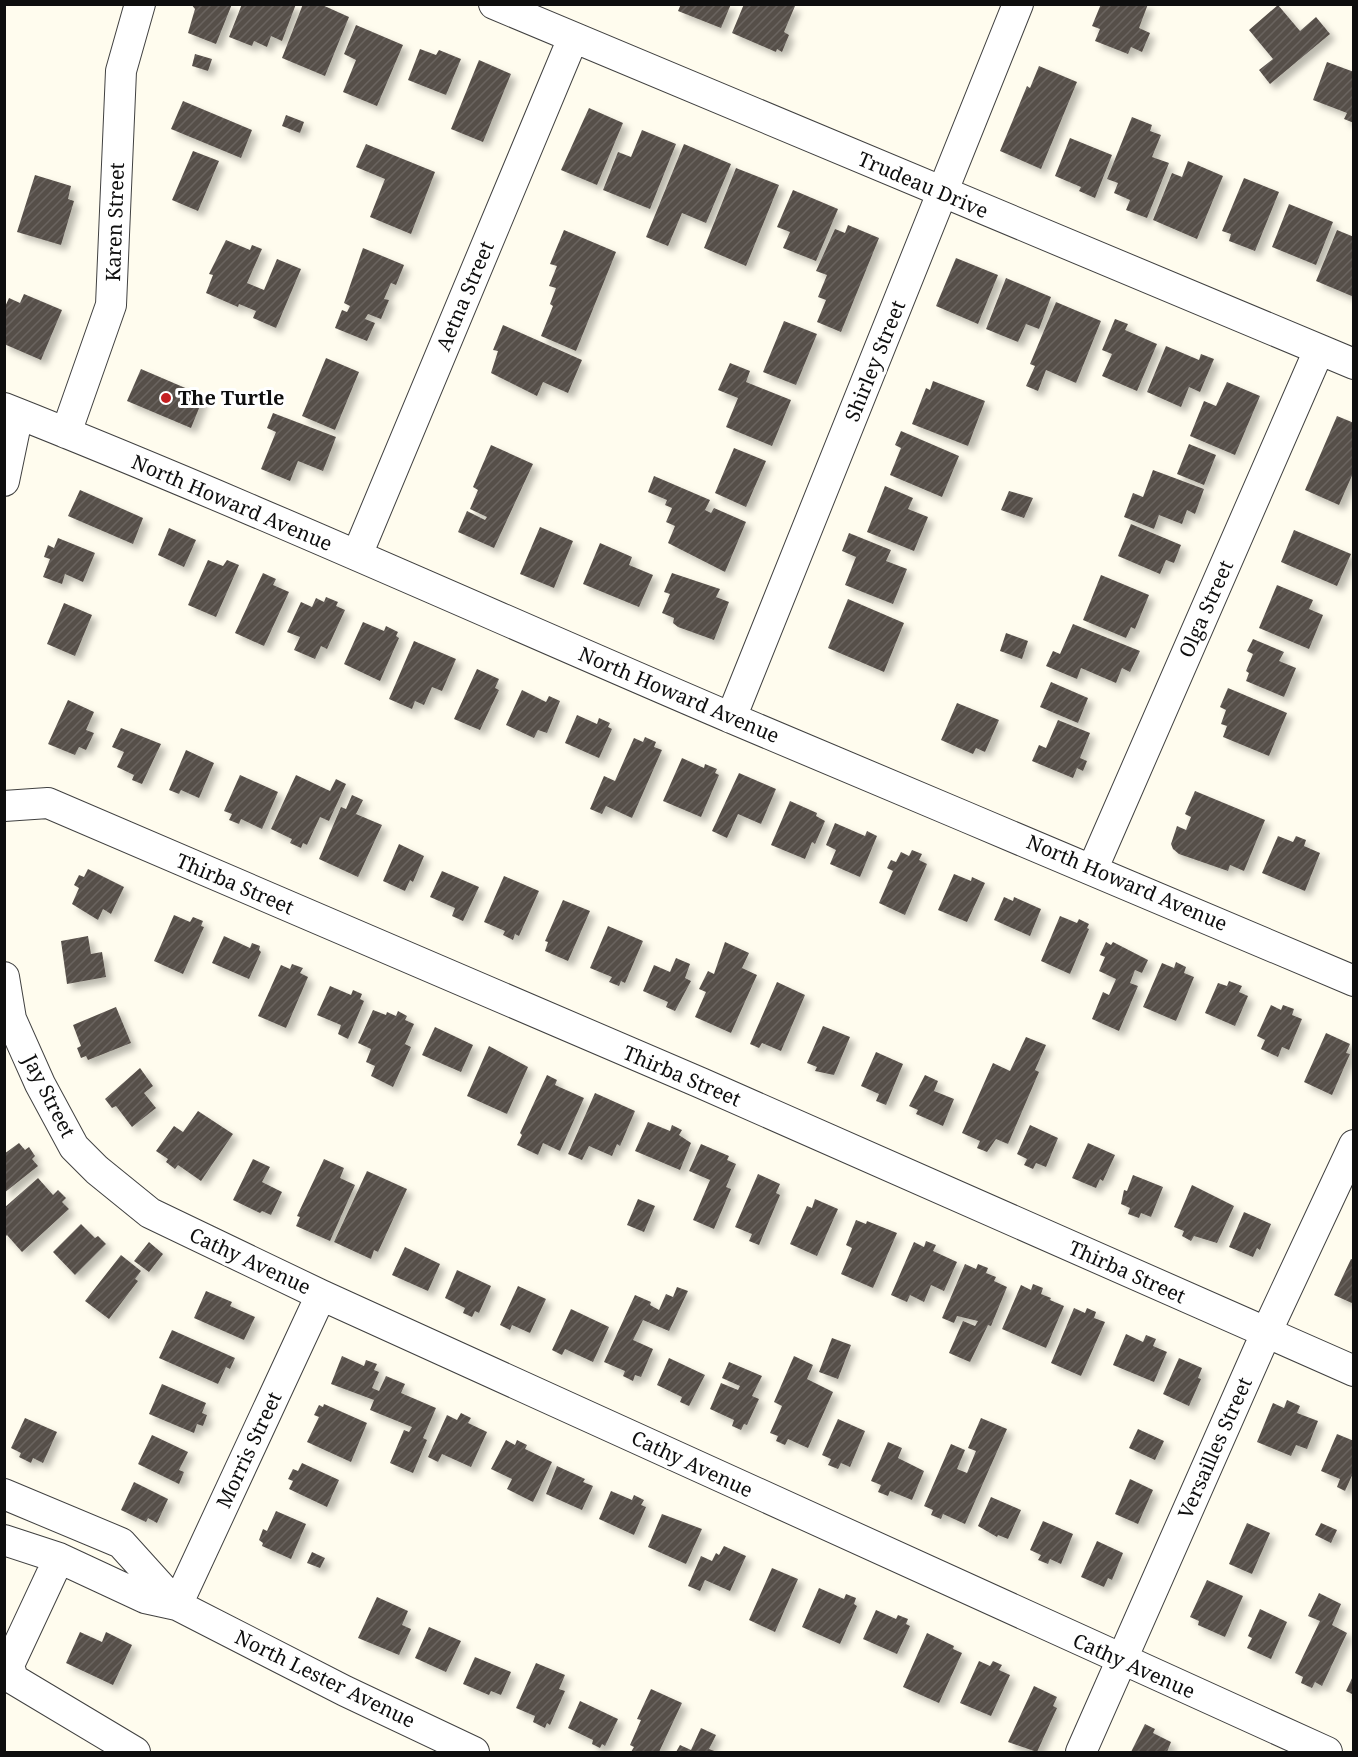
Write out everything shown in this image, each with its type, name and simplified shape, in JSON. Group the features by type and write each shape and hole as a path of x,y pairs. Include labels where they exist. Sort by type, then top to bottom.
{"street":[{"name":"Karen Street","path":"66,434 111,305 121,71 140,4"},
{"name":"Trudeau Drive","path":"494,4 1353,364"},
{"name":"Shirley Street","path":"731,718 1018,4"},
{"name":"Aetna Street","path":"357,555 573,38"},
{"name":"Olga Street","path":"1093,868 1319,350"},
{"name":"North Howard Avenue","path":"11,411 357,555 731,718 1093,868 1353,981"},
{"path":"4,481 11,411"},
{"name":"Thirba Street","path":"4,806 48,803 701,1083 1353,1371"},
{"name":"Jay Street","path":"4,977 11,1019 40,1084 74,1147"},
{"name":"Versailles Street","path":"1081,1752 1266,1333 1353,1144"},
{"name":"Cathy Avenue","path":"74,1147 97,1170 150,1214 321,1295 1328,1752"},
{"name":"Morris Street","path":"177,1605 321,1295"},
{"name":"North Lester Avenue","path":"4,1494 121,1544 177,1605"},
{"name":"North Lester Avenue","path":"4,1540 59,1558 145,1598 177,1605 345,1691 474,1752"},
{"path":"59,1558 9,1665 10,1673 13,1678 135,1752"}],"building":[{"path":"191,4 232,4 216,44 188,33 195,9"},
{"path":"242,4 296,4 282,41 271,36 267,47 254,41 252,46 229,37"},
{"path":"303,4 320,4 349,17 325,76 282,58"},
{"path":"681,4 731,4 721,28 678,11"},
{"path":"744,4 795,6 784,32 789,35 782,52 777,49 776,52 732,33"},
{"path":"1101,4 1148,4 1139,28 1150,33 1142,52 1131,47 1128,54 1095,41 1100,29 1092,26"},
{"path":"1278,5 1300,31 1316,17 1330,34 1270,84 1259,70 1273,59 1249,30"},
{"path":"356,25 403,45 377,106 343,92 356,60 344,54"},
{"path":"420,49 436,55 439,50 461,59 446,95 408,80"},
{"path":"195,54 212,59 208,71 192,66"},
{"path":"479,60 511,74 483,142 451,129"},
{"path":"1327,62 1354,72 1354,123 1344,119 1347,113 1313,100"},
{"path":"1039,66 1077,82 1041,169 1000,151 1027,86 1030,88"},
{"path":"183,101 252,130 241,158 171,129"},
{"path":"589,108 623,123 597,185 561,170"},
{"path":"286,115 304,122 300,133 282,126"},
{"path":"1132,117 1152,125 1150,131 1161,135 1152,157 1169,163 1147,218 1126,210 1130,200 1114,193 1118,183 1107,179"},
{"path":"642,130 676,144 650,209 603,190 618,152 631,157"},
{"path":"1070,138 1112,155 1095,198 1079,191 1081,187 1055,176"},
{"path":"366,144 435,172 411,234 370,217 385,179 356,167"},
{"path":"684,144 731,164 706,223 682,213 668,246 646,237"},
{"path":"193,151 219,161 198,211 172,200"},
{"path":"1188,161 1223,176 1197,239 1153,220 1172,173 1182,177"},
{"path":"736,168 779,185 746,266 704,248"},
{"path":"35,175 71,186 68,199 74,201 61,245 17,232"},
{"path":"1244,178 1279,192 1255,251 1229,241 1231,234 1222,231"},
{"path":"793,190 838,209 816,261 783,248 790,232 777,227"},
{"path":"1289,204 1333,222 1316,265 1272,247"},
{"path":"848,225 879,238 841,332 817,322 826,300 818,297 827,275 816,271 835,229 845,233"},
{"path":"564,230 616,252 576,351 541,336 553,306 550,304 556,288 549,286 557,266 550,264"},
{"path":"1337,230 1354,237 1354,297 1316,281"},
{"path":"226,240 250,250 252,245 262,249 247,283 264,290 277,259 301,269 276,328 253,318 256,311 239,304 238,307 206,293 213,275 209,274"},
{"path":"363,248 404,265 396,285 391,283 384,299 389,300 381,319 368,314 365,319 375,323 367,341 335,328 342,310 347,312 350,306 344,303"},
{"path":"956,258 998,275 978,324 936,306"},
{"path":"1006,278 1051,297 1039,329 1026,324 1018,342 986,329"},
{"path":"24,294 62,310 41,360 4,344 4,309 9,298 20,303"},
{"path":"1056,302 1101,321 1076,383 1046,370 1038,391 1026,386 1035,366 1030,364"},
{"path":"1115,319 1128,324 1125,330 1157,344 1137,391 1102,376 1112,354 1102,350"},
{"path":"784,321 817,334 796,385 763,372"},
{"path":"503,325 582,360 568,393 543,382 537,396 491,373 498,351 493,350"},
{"path":"1166,346 1199,360 1201,354 1214,359 1200,392 1189,387 1181,407 1147,392"},
{"path":"326,358 359,372 335,430 302,416"},
{"path":"730,363 750,371 746,382 791,400 772,446 726,427 738,398 718,390"},
{"name":"The Turtle","path":"141,369 204,396 191,428 127,401"},
{"path":"933,381 985,401 968,446 912,424 926,388 930,390"},
{"path":"1227,382 1260,396 1235,455 1190,436 1204,401 1216,406"},
{"path":"273,413 336,437 323,471 298,461 290,481 261,469 276,432 267,428"},
{"path":"1337,416 1354,423 1354,471 1339,505 1305,490"},
{"path":"901,431 959,456 942,497 890,475 901,448 895,445"},
{"path":"1189,444 1216,455 1204,485 1177,474"},
{"path":"491,445 533,464 494,548 458,532 467,511 485,520 487,517 470,509 478,490 473,487"},
{"path":"734,448 766,461 746,507 715,493"},
{"path":"1153,470 1204,489 1195,514 1187,510 1182,524 1159,515 1154,529 1124,517 1133,493 1143,497"},
{"path":"654,476 710,500 705,510 711,513 714,508 746,522 725,572 668,543 675,526 666,522 672,508 665,505 667,500 648,492"},
{"path":"885,486 913,498 908,509 928,517 914,551 867,532"},
{"path":"80,490 143,518 133,544 68,516"},
{"path":"1009,491 1033,498 1024,518 1001,510"},
{"path":"1131,524 1181,545 1174,563 1166,560 1160,574 1118,556"},
{"path":"540,527 573,541 554,588 520,574"},
{"path":"169,528 196,540 184,567 158,555"},
{"path":"1294,530 1351,554 1337,586 1281,562"},
{"path":"849,533 891,550 886,561 907,569 893,604 845,585 856,557 842,551"},
{"path":"58,538 95,553 83,582 65,574 62,584 43,577 50,559 44,557 48,545 54,548"},
{"path":"600,543 632,557 629,565 653,575 639,607 583,584"},
{"path":"208,560 223,566 227,560 239,565 216,617 188,605"},
{"path":"263,573 276,579 273,585 289,592 264,646 235,633"},
{"path":"672,573 720,589 716,597 729,602 714,640 678,627 673,623 674,618 662,613 670,594 664,592"},
{"path":"1101,575 1149,595 1135,629 1131,627 1126,638 1083,620"},
{"path":"1277,585 1313,600 1309,609 1323,615 1309,649 1259,628"},
{"path":"326,597 338,602 336,606 345,610 327,649 321,646 315,659 294,650 300,637 287,632 301,602 312,607 316,598 324,602"},
{"path":"848,599 904,623 884,672 828,648"},
{"path":"64,603 92,615 75,656 47,644"},
{"path":"363,622 384,631 386,626 398,632 396,636 399,638 380,681 344,664"},
{"path":"1073,624 1140,651 1130,672 1122,668 1116,683 1081,668 1077,679 1046,666 1053,651 1060,654"},
{"path":"1006,633 1028,641 1022,659 1000,651"},
{"path":"1253,639 1284,652 1279,661 1296,668 1284,697 1246,681 1249,673 1246,671 1253,654 1247,651"},
{"path":"414,641 456,659 442,691 432,687 424,705 415,701 412,709 389,699"},
{"path":"477,669 499,679 495,688 499,690 480,730 454,719"},
{"path":"1051,682 1088,698 1078,723 1040,707"},
{"path":"1228,688 1287,713 1269,756 1223,737 1227,726 1221,724 1226,710 1220,707"},
{"path":"522,690 546,702 549,696 560,701 547,733 538,730 534,738 506,725"},
{"path":"68,700 94,712 86,730 94,733 86,750 79,747 75,755 48,744"},
{"path":"957,703 999,720 985,752 976,748 973,754 941,740"},
{"path":"577,715 597,724 599,718 610,723 608,727 612,729 599,758 565,743"},
{"path":"1058,720 1090,733 1080,758 1087,761 1083,771 1077,768 1073,778 1032,761 1039,745 1046,748"},
{"path":"121,728 161,744 142,784 132,780 134,775 117,767 124,752 112,747"},
{"path":"645,737 656,742 654,747 662,750 632,818 606,806 602,814 590,809 604,776 615,781 634,738 643,742"},
{"path":"186,750 214,763 199,798 181,790 179,794 169,790"},
{"path":"682,758 704,768 705,764 717,769 715,773 719,775 701,817 663,801"},
{"path":"739,773 776,789 761,824 738,814 727,838 712,831"},
{"path":"240,775 278,792 262,829 241,819 239,824 229,820 232,814 224,811"},
{"path":"296,775 330,791 336,779 346,784 329,821 320,817 307,845 303,843 301,848 290,843 292,839 271,829"},
{"path":"1195,791 1265,820 1244,871 1230,865 1228,871 1179,854 1173,849 1171,844 1177,826 1186,830 1191,817 1185,814"},
{"path":"352,795 363,800 356,814 382,825 358,877 319,859 341,807 346,809"},
{"path":"790,801 817,813 816,816 825,821 815,844 812,842 805,859 771,845"},
{"path":"835,823 865,836 867,831 877,836 860,877 830,864 836,850 826,845"},
{"path":"1278,836 1293,842 1296,836 1306,840 1304,846 1320,853 1305,891 1262,873"},
{"path":"399,844 424,856 413,882 410,880 405,891 383,881"},
{"path":"912,850 922,854 919,860 927,864 905,915 879,903 893,871 887,868 891,860 896,862 901,852 909,856"},
{"path":"88,869 124,887 111,914 103,909 98,920 72,904 79,888 74,885 79,875 84,877"},
{"path":"442,871 479,887 463,921 452,916 455,908 430,897"},
{"path":"954,874 971,881 972,877 985,883 967,922 938,910"},
{"path":"504,876 539,891 519,936 515,934 513,940 503,935 505,931 484,922"},
{"path":"1004,897 1013,901 1014,897 1041,909 1030,936 994,920"},
{"path":"563,900 590,911 568,961 545,951 548,942 545,941"},
{"path":"174,915 190,922 193,917 203,921 201,926 204,927 183,974 154,961"},
{"path":"1060,916 1077,923 1079,919 1089,924 1070,974 1041,961"},
{"path":"608,926 643,941 625,983 621,981 619,986 609,982 612,977 590,968"},
{"path":"88,936 91,954 102,952 106,977 67,984 61,941"},
{"path":"224,936 250,948 252,943 260,946 261,952 249,979 212,963"},
{"path":"725,942 749,953 742,968 757,975 731,1033 695,1017 706,992 699,989 708,971 714,974"},
{"path":"1106,942 1111,945 1113,942 1148,960 1142,973 1135,970 1130,983 1138,986 1119,1031 1092,1019 1103,992 1109,995 1116,979 1099,971 1105,957 1100,955"},
{"path":"676,958 690,964 685,978 691,981 675,1011 666,1007 668,1002 643,991 654,965 670,972"},
{"path":"1176,962 1186,967 1184,973 1194,977 1176,1021 1143,1007 1162,963 1174,968"},
{"path":"292,964 303,968 300,973 308,977 286,1028 258,1016 281,965 290,969"},
{"path":"1229,981 1242,986 1239,992 1248,996 1235,1026 1205,1013 1218,983 1227,986"},
{"path":"777,982 805,995 781,1051 762,1043 759,1048 750,1044"},
{"path":"330,986 351,995 353,990 362,994 360,999 364,1001 348,1039 338,1034 341,1025 317,1015"},
{"path":"1271,1005 1281,1010 1283,1005 1294,1009 1292,1015 1302,1019 1289,1050 1282,1047 1278,1057 1261,1049 1265,1040 1257,1036"},
{"path":"116,1007 131,1043 88,1060 86,1056 81,1058 77,1048 81,1046 73,1025"},
{"path":"373,1010 396,1016 398,1011 407,1016 405,1020 414,1024 405,1044 411,1047 393,1087 371,1076 375,1066 366,1062 371,1049 358,1043"},
{"path":"823,1026 850,1037 834,1075 815,1071 817,1067 807,1063"},
{"path":"435,1027 473,1045 461,1072 422,1055"},
{"path":"1326,1033 1350,1044 1346,1053 1350,1054 1332,1095 1304,1082"},
{"path":"1026,1037 1046,1045 1035,1070 1039,1072 1008,1144 996,1139 987,1152 977,1148 980,1141 962,1133 993,1063 1010,1071"},
{"path":"489,1046 528,1067 507,1114 467,1096"},
{"path":"876,1052 903,1064 886,1105 876,1101 879,1094 861,1086"},
{"path":"140,1068 153,1086 144,1093 156,1108 132,1127 116,1106 112,1108 105,1099"},
{"path":"547,1075 557,1080 555,1085 584,1098 560,1151 543,1143 538,1155 517,1145 522,1135 520,1133"},
{"path":"925,1075 938,1081 934,1091 954,1099 943,1126 916,1114 918,1110 909,1106"},
{"path":"595,1093 635,1111 620,1146 617,1144 612,1156 589,1146 582,1160 568,1154"},
{"path":"198,1111 233,1134 201,1181 178,1165 175,1169 166,1162 168,1159 156,1151 174,1126 183,1132"},
{"path":"648,1122 670,1131 672,1125 682,1130 679,1135 691,1143 680,1170 635,1151"},
{"path":"1030,1125 1058,1138 1046,1167 1036,1163 1033,1169 1024,1165 1027,1159 1017,1154"},
{"path":"19,1143 25,1150 29,1147 35,1156 32,1159 38,1166 4,1193 4,1154"},
{"path":"1088,1143 1115,1155 1103,1181 1100,1179 1096,1188 1072,1178"},
{"path":"701,1144 729,1156 727,1160 736,1164 726,1187 731,1189 714,1229 693,1220 710,1180 689,1171"},
{"path":"253,1159 270,1167 262,1182 282,1192 271,1215 262,1211 260,1213 233,1200"},
{"path":"324,1159 344,1168 340,1178 355,1185 330,1241 296,1226 300,1217 297,1216"},
{"path":"367,1171 407,1189 378,1252 374,1250 371,1259 334,1242"},
{"path":"758,1174 780,1184 776,1193 780,1195 759,1245 749,1241 752,1234 735,1227"},
{"path":"1133,1175 1163,1187 1151,1217 1141,1213 1139,1218 1128,1214 1130,1208 1121,1204 1124,1190 1127,1191"},
{"path":"38,1178 53,1195 58,1190 66,1198 62,1202 69,1209 22,1252 7,1235 4,1238 4,1208"},
{"path":"1192,1185 1234,1206 1217,1243 1194,1236 1191,1241 1182,1236 1184,1231 1174,1227"},
{"path":"638,1199 655,1206 644,1232 627,1225"},
{"path":"815,1199 838,1209 817,1256 790,1244 807,1206 812,1208"},
{"path":"1244,1212 1271,1224 1260,1250 1257,1248 1253,1257 1229,1247"},
{"path":"856,1220 866,1224 867,1221 897,1233 873,1288 841,1274 852,1248 846,1245"},
{"path":"81,1224 95,1238 98,1236 106,1244 75,1275 53,1252"},
{"path":"926,1241 936,1245 933,1251 957,1262 944,1291 931,1285 924,1302 910,1295 907,1302 891,1295 914,1242 924,1247"},
{"path":"149,1242 163,1254 149,1272 134,1261"},
{"path":"405,1247 440,1264 428,1291 392,1275"},
{"path":"121,1255 141,1271 135,1279 138,1281 109,1319 85,1301"},
{"path":"1351,1259 1354,1260 1354,1304 1334,1295"},
{"path":"965,1264 976,1269 978,1264 988,1268 986,1273 996,1277 994,1281 1007,1287 991,1326 988,1325 970,1362 949,1353 963,1321 975,1326 978,1321 957,1316 954,1323 942,1318"},
{"path":"457,1270 491,1286 479,1313 475,1311 472,1317 463,1313 465,1308 445,1298"},
{"path":"1033,1284 1043,1288 1041,1294 1064,1306 1046,1348 1002,1329 1021,1285 1031,1290"},
{"path":"518,1286 546,1299 530,1333 512,1325 510,1330 500,1325"},
{"path":"677,1287 688,1291 669,1331 643,1320 633,1340 653,1349 641,1377 635,1375 633,1381 623,1376 625,1371 604,1362 635,1295 651,1302 650,1305 659,1310 666,1294 673,1297"},
{"path":"206,1291 232,1302 230,1306 255,1317 244,1340 194,1318"},
{"path":"1074,1308 1085,1313 1087,1308 1096,1312 1094,1318 1105,1322 1081,1376 1051,1363"},
{"path":"571,1309 609,1327 593,1362 565,1349 562,1355 552,1350"},
{"path":"172,1330 235,1358 230,1369 226,1367 218,1384 159,1358"},
{"path":"1126,1334 1143,1342 1146,1335 1156,1339 1153,1346 1167,1352 1154,1382 1113,1365"},
{"path":"832,1338 851,1345 838,1379 819,1372"},
{"path":"342,1356 364,1366 366,1360 377,1364 374,1370 379,1372 372,1388 379,1391 386,1376 405,1384 401,1393 436,1408 423,1438 427,1440 413,1473 390,1463 404,1430 409,1432 412,1427 370,1410 374,1400 331,1384"},
{"path":"794,1356 813,1365 807,1379 833,1392 808,1448 788,1439 785,1445 776,1441 778,1436 770,1433 782,1406 774,1402"},
{"path":"669,1358 705,1375 689,1406 680,1402 682,1397 657,1385"},
{"path":"1179,1358 1202,1368 1198,1378 1201,1379 1189,1406 1163,1394"},
{"path":"729,1362 762,1376 752,1396 759,1399 747,1425 744,1424 741,1430 732,1426 734,1420 710,1409 721,1383 738,1390 740,1386 722,1378"},
{"path":"162,1384 206,1403 202,1413 207,1415 203,1426 197,1424 194,1433 149,1414"},
{"path":"1287,1400 1300,1406 1297,1413 1318,1421 1307,1449 1296,1445 1291,1456 1257,1442 1273,1403 1284,1408"},
{"path":"324,1404 367,1423 351,1462 307,1442 319,1417 314,1415 319,1405 323,1407"},
{"path":"461,1413 471,1418 468,1423 487,1432 471,1467 442,1454 438,1462 428,1457 447,1415 457,1420"},
{"path":"25,1418 57,1432 43,1463 33,1458 31,1463 19,1457 21,1453 11,1448"},
{"path":"981,1418 1007,1429 965,1524 943,1514 941,1519 931,1515 933,1510 924,1506 951,1444 965,1450 957,1469 967,1473 976,1451 968,1448"},
{"path":"838,1419 865,1431 850,1467 841,1463 838,1469 828,1465 831,1459 822,1455"},
{"path":"1138,1429 1164,1441 1155,1460 1129,1448"},
{"path":"1337,1434 1354,1441 1354,1471 1345,1491 1337,1487 1340,1479 1321,1471"},
{"path":"152,1435 188,1452 179,1470 184,1472 179,1484 138,1464"},
{"path":"506,1440 515,1445 517,1440 527,1445 525,1449 552,1462 533,1502 507,1489 512,1479 491,1469"},
{"path":"888,1442 902,1448 898,1458 924,1471 912,1500 890,1491 888,1496 878,1492 881,1485 871,1481"},
{"path":"302,1463 339,1480 327,1507 289,1489 293,1481 288,1479 293,1469 298,1471"},
{"path":"557,1466 585,1479 583,1482 593,1486 582,1510 546,1494"},
{"path":"1130,1479 1153,1490 1138,1524 1115,1514"},
{"path":"134,1482 168,1499 157,1523 148,1518 146,1522 121,1510"},
{"path":"611,1491 632,1500 634,1495 644,1500 641,1505 646,1507 634,1535 599,1519"},
{"path":"991,1497 1021,1510 1008,1539 998,1535 997,1537 978,1526"},
{"path":"276,1511 306,1524 291,1559 262,1546 263,1543 259,1540 263,1529 267,1531"},
{"path":"662,1514 702,1529 686,1564 648,1547"},
{"path":"1043,1521 1073,1534 1061,1564 1050,1559 1048,1564 1038,1560 1041,1555 1030,1550"},
{"path":"1247,1523 1270,1533 1252,1574 1229,1564"},
{"path":"1321,1523 1337,1530 1331,1543 1315,1535"},
{"path":"1097,1541 1123,1553 1112,1580 1108,1578 1104,1587 1081,1577"},
{"path":"724,1546 746,1556 730,1591 705,1580 700,1591 688,1586 701,1556 712,1561 716,1553 719,1555"},
{"path":"312,1552 325,1558 320,1568 307,1563"},
{"path":"772,1568 798,1579 775,1632 749,1620"},
{"path":"1207,1580 1243,1596 1225,1637 1198,1625 1199,1621 1190,1617"},
{"path":"819,1588 844,1599 846,1594 856,1598 854,1604 857,1606 840,1644 802,1627"},
{"path":"1319,1593 1341,1604 1332,1625 1347,1633 1322,1686 1315,1682 1312,1688 1301,1683 1303,1677 1295,1673 1320,1621 1308,1616"},
{"path":"377,1597 408,1611 402,1625 411,1629 399,1655 358,1638"},
{"path":"1260,1609 1287,1622 1271,1659 1247,1648 1252,1638 1248,1636"},
{"path":"876,1610 896,1619 898,1615 908,1619 906,1624 910,1626 897,1654 863,1639"},
{"path":"429,1627 461,1641 446,1672 415,1658"},
{"path":"80,1632 102,1642 106,1632 132,1645 113,1685 66,1663"},
{"path":"927,1633 954,1646 953,1649 962,1653 939,1703 903,1687"},
{"path":"475,1657 511,1672 501,1695 491,1691 489,1695 463,1684"},
{"path":"979,1661 990,1666 993,1661 1002,1665 999,1670 1010,1675 991,1716 960,1703"},
{"path":"536,1663 565,1675 559,1689 565,1691 550,1725 547,1723 545,1728 533,1722 535,1716 516,1708"},
{"path":"1354,1674 1354,1695 1346,1691"},
{"path":"1034,1686 1057,1697 1053,1706 1057,1708 1037,1752 1008,1742"},
{"path":"651,1689 682,1703 659,1752 631,1752 634,1747 630,1745 641,1720 637,1719"},
{"path":"580,1701 618,1719 605,1746 602,1744 600,1748 592,1744 593,1740 568,1728"},
{"path":"1145,1724 1155,1729 1153,1733 1171,1742 1167,1752 1131,1752"},
{"path":"701,1728 716,1735 709,1749 717,1752 676,1752 680,1745 691,1750"}],"place":[{"name":"The Turtle","path":"166,398"}]}
